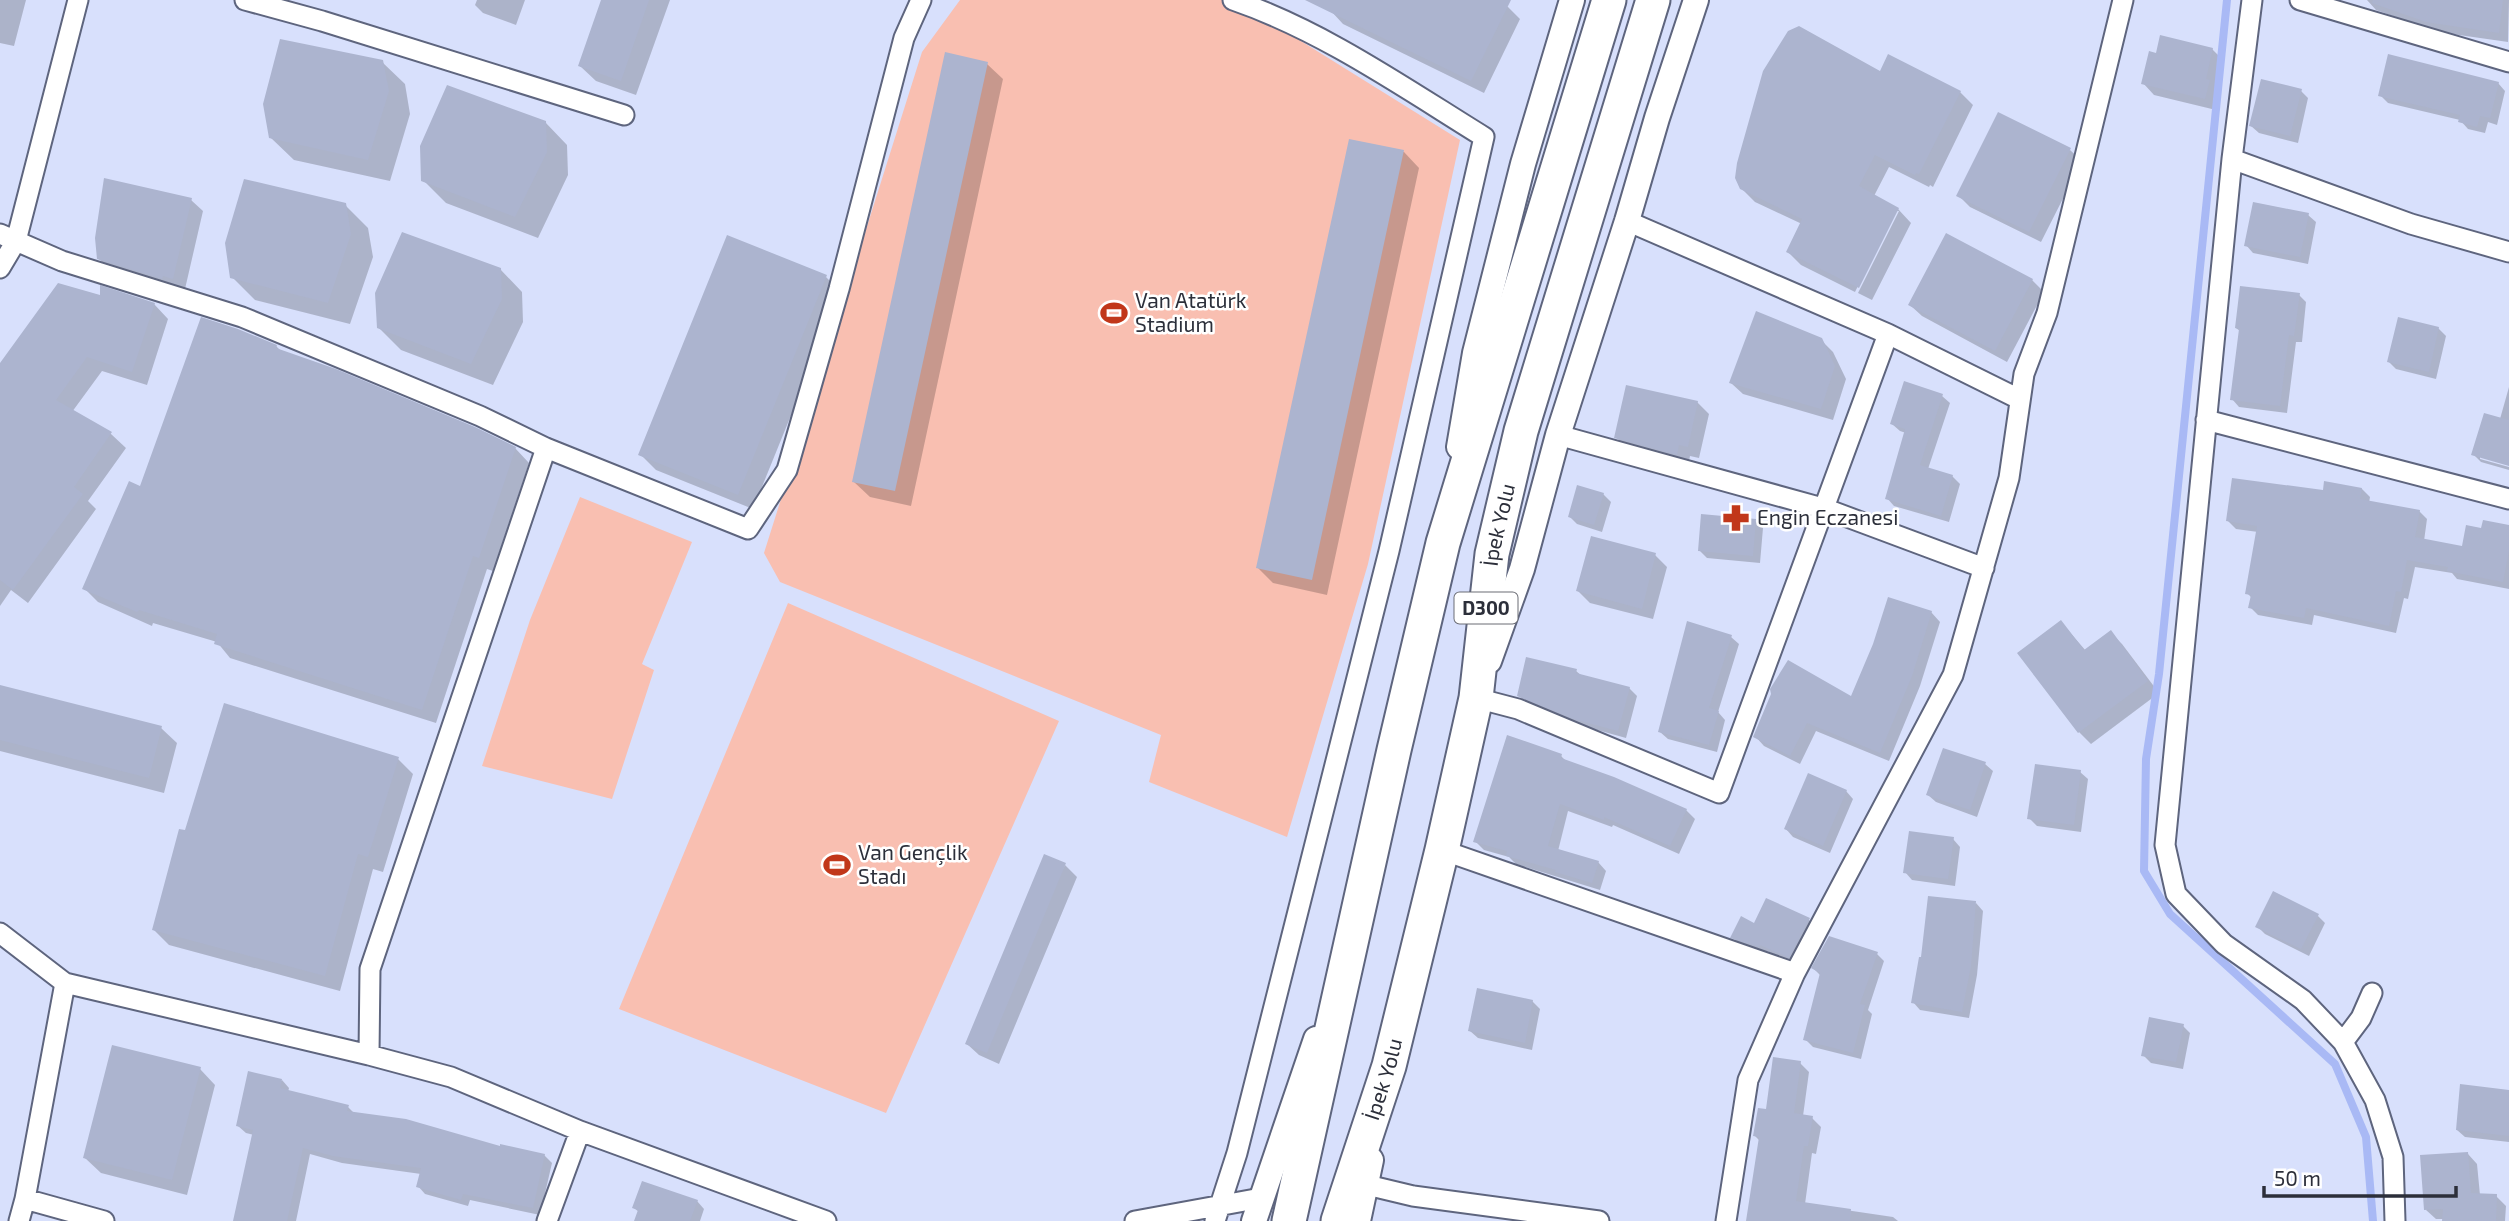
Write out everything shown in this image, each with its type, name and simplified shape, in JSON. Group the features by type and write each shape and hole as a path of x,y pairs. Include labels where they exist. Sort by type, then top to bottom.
{"highway":[{"name":"D300","path":"1289,1221 1443,543 1609,0"},
{"name":"İpek Yolu","path":"1338,1221 1389,1066 1442,850 1476,698 1492,554 1521,430 1653,0"}],"street":[{"path":"0,268 78,0"},
{"path":"244,0 322,21 624,115"},
{"path":"8,237 62,261 242,317 480,416 546,448 748,528 787,470 839,289 904,37 921,0"},
{"path":"1217,1213 1237,1153 1389,551 1484,137 1362,61 1267,12 1233,0"},
{"path":"1443,543 1475,354 1523,164 1572,0"},
{"path":"1696,0 1558,435 1522,569 1476,698 1518,709 1719,793 1826,509 1888,334"},
{"path":"1726,1221 1748,1080 1795,973 1953,675 2009,478 2024,374 2047,313 2123,0"},
{"path":"2252,0 2232,159 2165,845 2176,894 2224,944 2303,1000 2343,1042 2375,1100 2393,1157 2395,1221"},
{"path":"2300,0 2509,62"},
{"path":"2232,159 2412,224 2509,252"},
{"path":"1627,221 1888,334 2019,399"},
{"path":"2206,420 2509,499"},
{"path":"1558,435 1826,509 1984,568"},
{"path":"369,1055 370,968 546,448"},
{"path":"1442,850 1795,973"},
{"path":"0,933 65,983 451,1077 580,1131 826,1221"},
{"path":"1135,1221 1258,1210 1351,939"},
{"path":"19,1221 65,983"},
{"path":"2343,1042 2361,1018 2372,993"},
{"path":"1358,1221 1389,1066"},
{"path":"547,1221 580,1131"},
{"path":"1367,1185 1413,1196 1599,1221"},
{"path":"25,1199 104,1221"}],"shaded area":[{"path":"960,0 1235,0 1460,140 1368,564 1287,837 1149,782 1161,735 780,582 764,553 922,52"},
{"path":"580,497 692,542 642,664 654,670 612,799 482,766 530,620"},
{"name":"Van Gençlik Stadı","path":"788,603 1059,721 886,1113 619,1009"}],"building":[{"path":"601,0 649,0 621,81 578,66"},
{"path":"1305,0 1511,0 1471,81"},
{"path":"2373,0 2503,0 2499,33 2426,22 2372,3"},
{"path":"1799,26 1880,71 1888,54 1961,91 1919,174 1915,175 1875,155 1859,186 1899,208 1859,288 1786,252 1802,219 1740,189 1735,178 1763,71 1788,31"},
{"path":"2160,35 2213,48 2206,79 2210,80 2205,99 2141,84 2149,51 2156,53"},
{"path":"280,39 383,60 389,91 368,160 269,138 263,104"},
{"path":"945,52 988,62 895,491 852,482"},
{"path":"2388,54 2499,82 2490,118 2480,116 2477,127 2458,122 2460,115 2378,96"},
{"path":"2261,79 2302,89 2290,136 2249,126"},
{"path":"447,85 546,121 547,152 515,217 421,181 420,146"},
{"path":"1998,112 2071,148 2029,232 1956,196"},
{"path":"1349,139 1404,150 1312,580 1256,568"},
{"path":"104,178 192,198 173,279 163,276 162,279 97,259 95,238"},
{"path":"244,179 346,203 351,234 328,303 230,278 225,243"},
{"path":"2253,202 2309,213 2300,257 2244,246"},
{"path":"402,232 501,268 502,299 471,364 377,328 375,293"},
{"path":"1946,233 2033,279 1995,351 1908,305"},
{"path":"727,235 827,275 738,495 638,455"},
{"path":"58,283 100,295 100,285 155,303 132,372 87,357 56,400 112,432 74,487 83,494 13,590 0,580 0,363"},
{"path":"2240,286 2300,293 2294,336 2289,335 2280,406 2230,400 2239,329 2235,328"},
{"path":"1756,311 1822,338 1835,366 1821,409 1729,383"},
{"path":"201,317 238,329 277,345 276,348 336,369 516,447 479,558 473,556 422,710 214,644 217,634 139,610 137,612 82,589 129,481 140,486"},
{"path":"2398,317 2439,327 2429,372 2387,362"},
{"path":"1904,381 1943,394 1920,465 1953,475 1941,516 1885,499 1905,429 1890,424"},
{"path":"1626,385 1698,401 1688,447 1679,445 1677,455 1614,438"},
{"path":"2484,413 2509,420 2509,466 2471,455"},
{"path":"2232,478 2323,490 2324,481 2362,488 2360,499 2420,510 2415,537 2462,546 2466,525 2481,528 2483,520 2509,525 2509,551 2503,582 2447,571 2448,567 2407,560 2401,592 2396,591 2389,626 2306,608 2304,618 2248,608 2251,595 2245,594 2257,526 2226,521"},
{"path":"1577,485 1604,493 1594,525 1568,517"},
{"path":"1701,514 1756,519 1753,556 1698,551"},
{"path":"1591,536 1656,553 1642,609 1576,591"},
{"path":"1888,597 1932,611 1912,676 1880,753 1807,723 1790,756 1753,737 1771,694 1770,689 1788,660 1851,696 1873,644"},
{"path":"2061,620 2084,650 2111,630 2148,681 2078,733 2017,653"},
{"path":"1687,621 1732,635 1709,708 1719,711 1709,745 1658,732"},
{"path":"1526,657 1577,669 1576,673 1630,687 1618,731 1573,719 1517,696"},
{"path":"0,685 162,726 149,778 0,740"},
{"path":"224,703 399,757 368,857 358,854 325,976 152,930 179,829 185,830"},
{"path":"1507,735 1562,754 1561,758 1614,777 1687,809 1670,846 1604,817 1604,820 1560,804 1548,846 1599,861 1592,883 1506,856 1507,851 1473,842"},
{"path":"1943,748 1986,762 1970,810 1926,795"},
{"path":"2035,764 2081,770 2074,825 2027,819"},
{"path":"1808,773 1847,790 1823,846 1784,829"},
{"path":"1909,831 1954,837 1948,879 1903,873"},
{"path":"1044,854 1066,863 987,1053 965,1044"},
{"path":"2273,891 2319,914 2301,949 2255,927"},
{"path":"1928,896 1976,901 1971,966 1962,1012 1911,1003 1921,957"},
{"path":"1766,898 1810,918 1789,958 1760,945 1759,947 1730,938 1741,916 1754,923"},
{"path":"1829,936 1878,952 1860,1004 1865,1005 1853,1053 1803,1040 1820,973 1811,968"},
{"path":"1477,988 1533,1000 1525,1043 1468,1031"},
{"path":"2149,1017 2184,1024 2176,1062 2141,1056"},
{"path":"112,1045 201,1067 172,1180 83,1158"},
{"path":"1773,1057 1801,1061 1794,1113 1813,1116 1808,1146 1804,1146 1796,1201 1851,1209 1850,1221 1746,1221 1759,1137 1753,1136 1758,1108 1766,1109"},
{"path":"248,1071 282,1079 280,1088 349,1105 347,1111 406,1119 500,1146 545,1154 533,1208 463,1194 461,1200 416,1187 421,1168 333,1156 303,1148 287,1221 233,1221 253,1130 236,1126"},
{"path":"2460,1084 2509,1090 2509,1136 2456,1130"},
{"path":"2468,1152 2471,1193 2497,1194 2496,1221 2442,1221 2443,1209 2424,1210 2420,1155"},
{"path":"642,1181 698,1200 690,1221 634,1221 638,1210 632,1208"}],"waterway":[{"path":"2227,0 2159,674 2146,759 2144,871 2170,914 2335,1064 2366,1137 2373,1221"}],"place":[{"name":"Van Atatürk Stadium","path":"1114,313"},
{"name":"Engin Eczanesi","path":"1736,518"},
{"name":"Van Gençlik Stadı","path":"837,865"}]}
